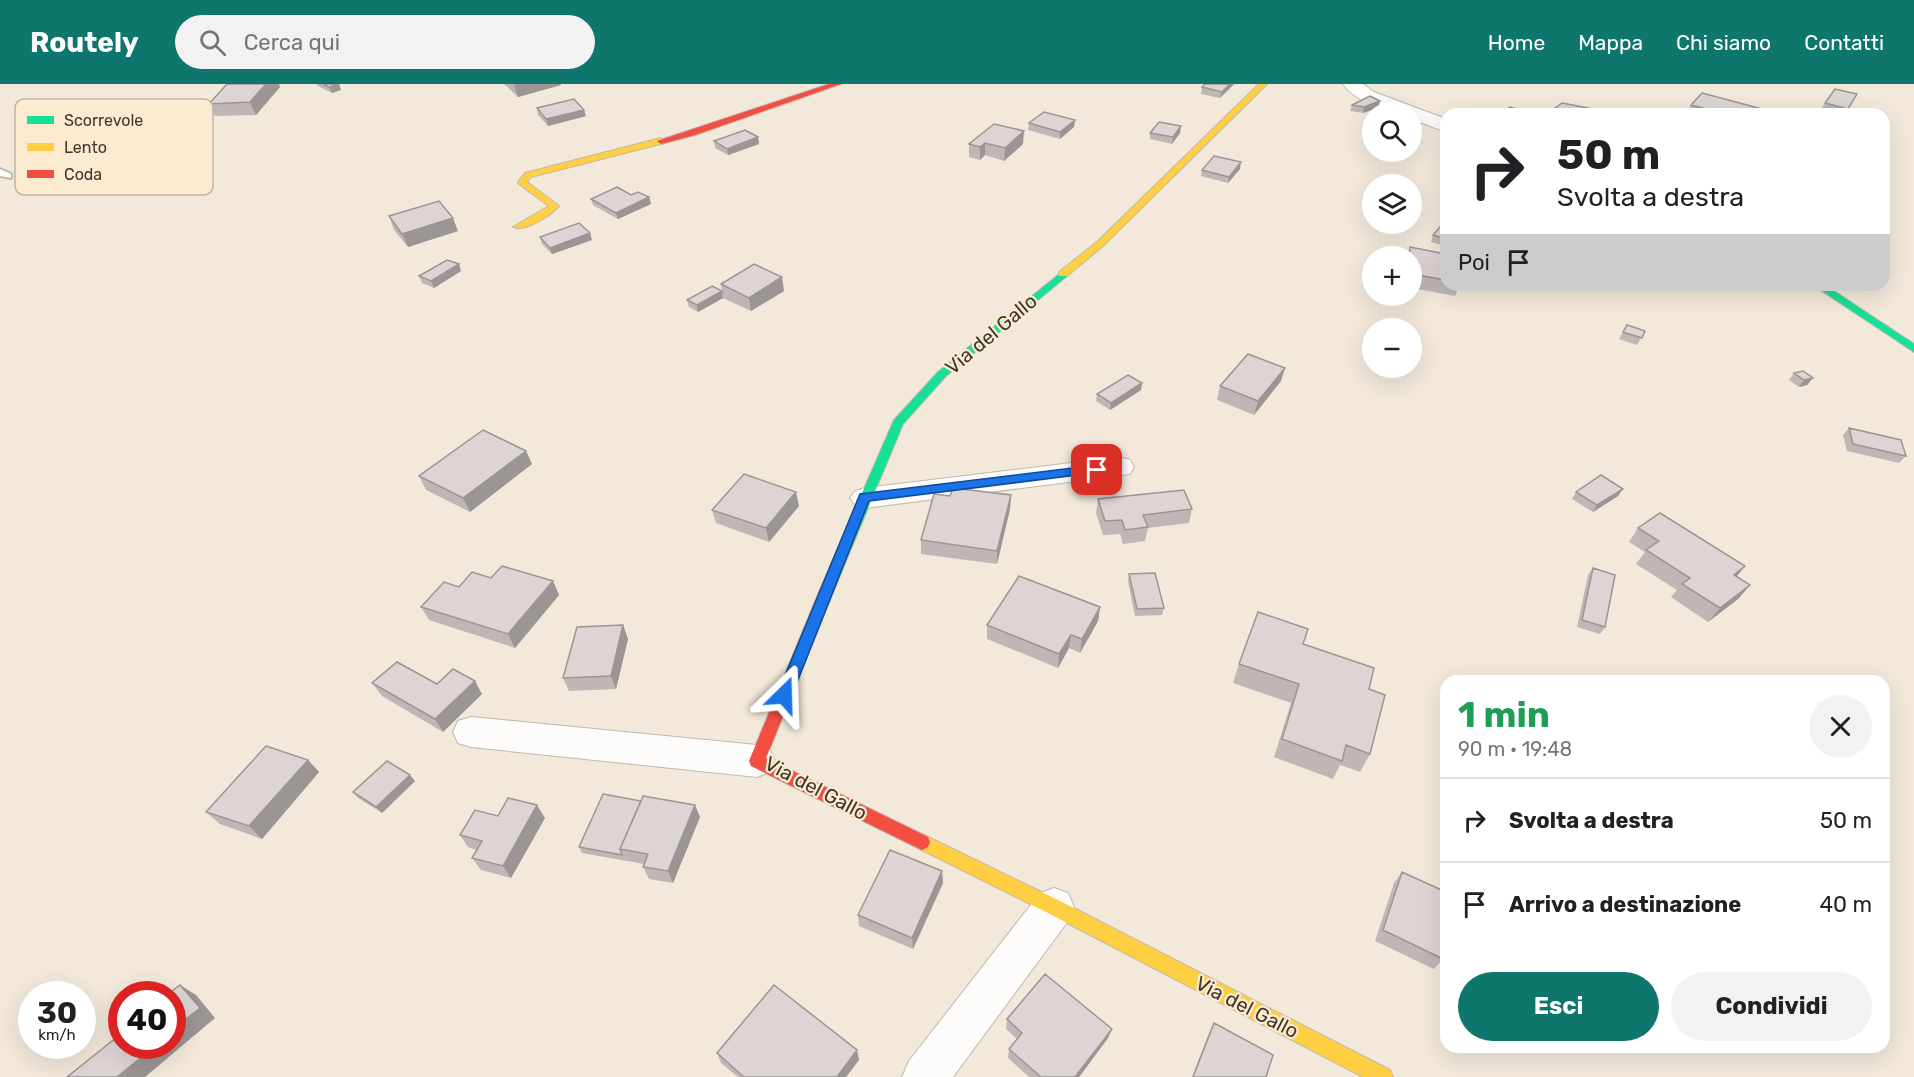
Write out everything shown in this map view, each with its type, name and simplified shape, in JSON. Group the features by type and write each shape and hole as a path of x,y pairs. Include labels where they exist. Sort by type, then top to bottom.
{"street":[{"path":"518,227 549,212 554,206 526,188 522,182 528,175 692,134 837,84"},
{"name":"Via del Gallo","path":"1263,84 1100,244 942,374 898,423 864,498 757,761 1054,907 1383,1077"},
{"path":"1352,84 1368,96 1383,102"},
{"path":"1422,117 1440,124"},
{"path":"1827,291 1914,350"},
{"path":"864,498 1120,467"},
{"path":"471,732 757,761"},
{"path":"925,1077 1054,907"}],"building":[{"path":"227,84 266,84 250,102 213,104 213,100"},
{"path":"1205,84 1230,84 1222,92 1202,87"},
{"path":"1835,89 1857,94 1849,108 1825,103"},
{"path":"1702,93 1758,108 1702,108 1691,105"},
{"path":"1370,96 1380,101 1362,102 1362,107 1352,105"},
{"path":"574,99 584,110 546,119 537,108"},
{"path":"1562,103 1588,108 1555,108"},
{"path":"1044,112 1075,120 1060,132 1029,123"},
{"path":"1159,122 1181,126 1173,137 1150,133"},
{"path":"994,124 1024,131 1005,148 985,143 980,147 969,144"},
{"path":"745,130 758,137 727,149 714,141"},
{"path":"1214,156 1241,162 1229,177 1202,170"},
{"path":"617,187 631,195 638,192 649,197 616,213 591,199"},
{"path":"439,201 453,218 402,234 389,216"},
{"path":"579,223 590,233 550,248 540,237"},
{"path":"1440,227 1440,237 1433,235"},
{"path":"1422,249 1440,253 1440,279 1422,276"},
{"path":"447,260 459,264 431,281 419,276"},
{"path":"754,264 782,277 749,298 721,284"},
{"path":"712,286 722,291 697,305 687,300"},
{"path":"1627,325 1645,331 1642,338 1623,332"},
{"path":"1248,354 1285,368 1258,401 1220,386"},
{"path":"1803,371 1813,378 1804,380 1794,373"},
{"path":"1128,375 1142,383 1111,403 1097,394"},
{"path":"1849,428 1901,440 1906,456 1853,444"},
{"path":"483,430 526,451 463,498 419,476"},
{"path":"744,474 796,492 766,528 712,510"},
{"path":"1601,475 1623,489 1597,505 1576,492"},
{"path":"953,488 1011,495 997,551 921,540 934,494 950,496"},
{"path":"1184,490 1192,509 1143,515 1148,527 1125,530 1122,520 1105,521 1098,499"},
{"path":"1660,513 1745,566 1734,575 1750,585 1720,608 1682,584 1690,578 1646,550 1659,541 1638,528"},
{"path":"502,566 553,581 508,634 421,607 444,582 459,587 472,572 491,578"},
{"path":"1593,568 1615,575 1605,627 1582,620"},
{"path":"1155,573 1164,608 1137,609 1129,574"},
{"path":"1019,576 1100,607 1082,639 1071,635 1059,654 987,625"},
{"path":"1258,612 1308,629 1303,644 1374,668 1369,689 1385,695 1370,754 1346,745 1342,761 1282,739 1299,684 1239,664"},
{"path":"623,625 611,676 563,678 577,627"},
{"path":"397,662 437,684 453,669 475,681 435,719 372,683"},
{"path":"266,746 308,760 249,826 206,812"},
{"path":"387,761 410,775 376,807 353,792"},
{"path":"603,794 641,801 620,849 622,855 579,847"},
{"path":"643,796 695,805 668,871 643,867 648,854 620,849"},
{"path":"508,798 537,805 503,866 472,858 482,841 460,835 475,810 498,816"},
{"path":"890,850 942,871 912,938 858,915"},
{"path":"1402,872 1440,889 1440,958 1383,930"},
{"path":"1045,974 1112,1029 1075,1077 1041,1077 1009,1049 1022,1033 1007,1019"},
{"path":"774,985 857,1050 837,1077 744,1077 717,1053"},
{"path":"186,992 200,1008 186,1019"},
{"path":"1214,1023 1273,1055 1266,1077 1193,1077"},
{"path":"108,1044 108,1059 139,1059 117,1077 67,1077 90,1059 96,1059 96,1054"}],"traffic: fast":[{"path":"829,585 898,423 942,374 1063,274"},
{"path":"1827,291 1914,349"}],"traffic: slow":[{"path":"1063,274 1100,244 1263,84"},
{"path":"518,227 549,212 554,206 522,182 528,175 661,141"},
{"path":"922,842 1054,907 1383,1077"}],"traffic: jam":[{"path":"661,141 692,133 837,84"},
{"path":"829,585 757,761 922,842"}],"route":[{"path":"784,695 864,498 1097,470"}]}
